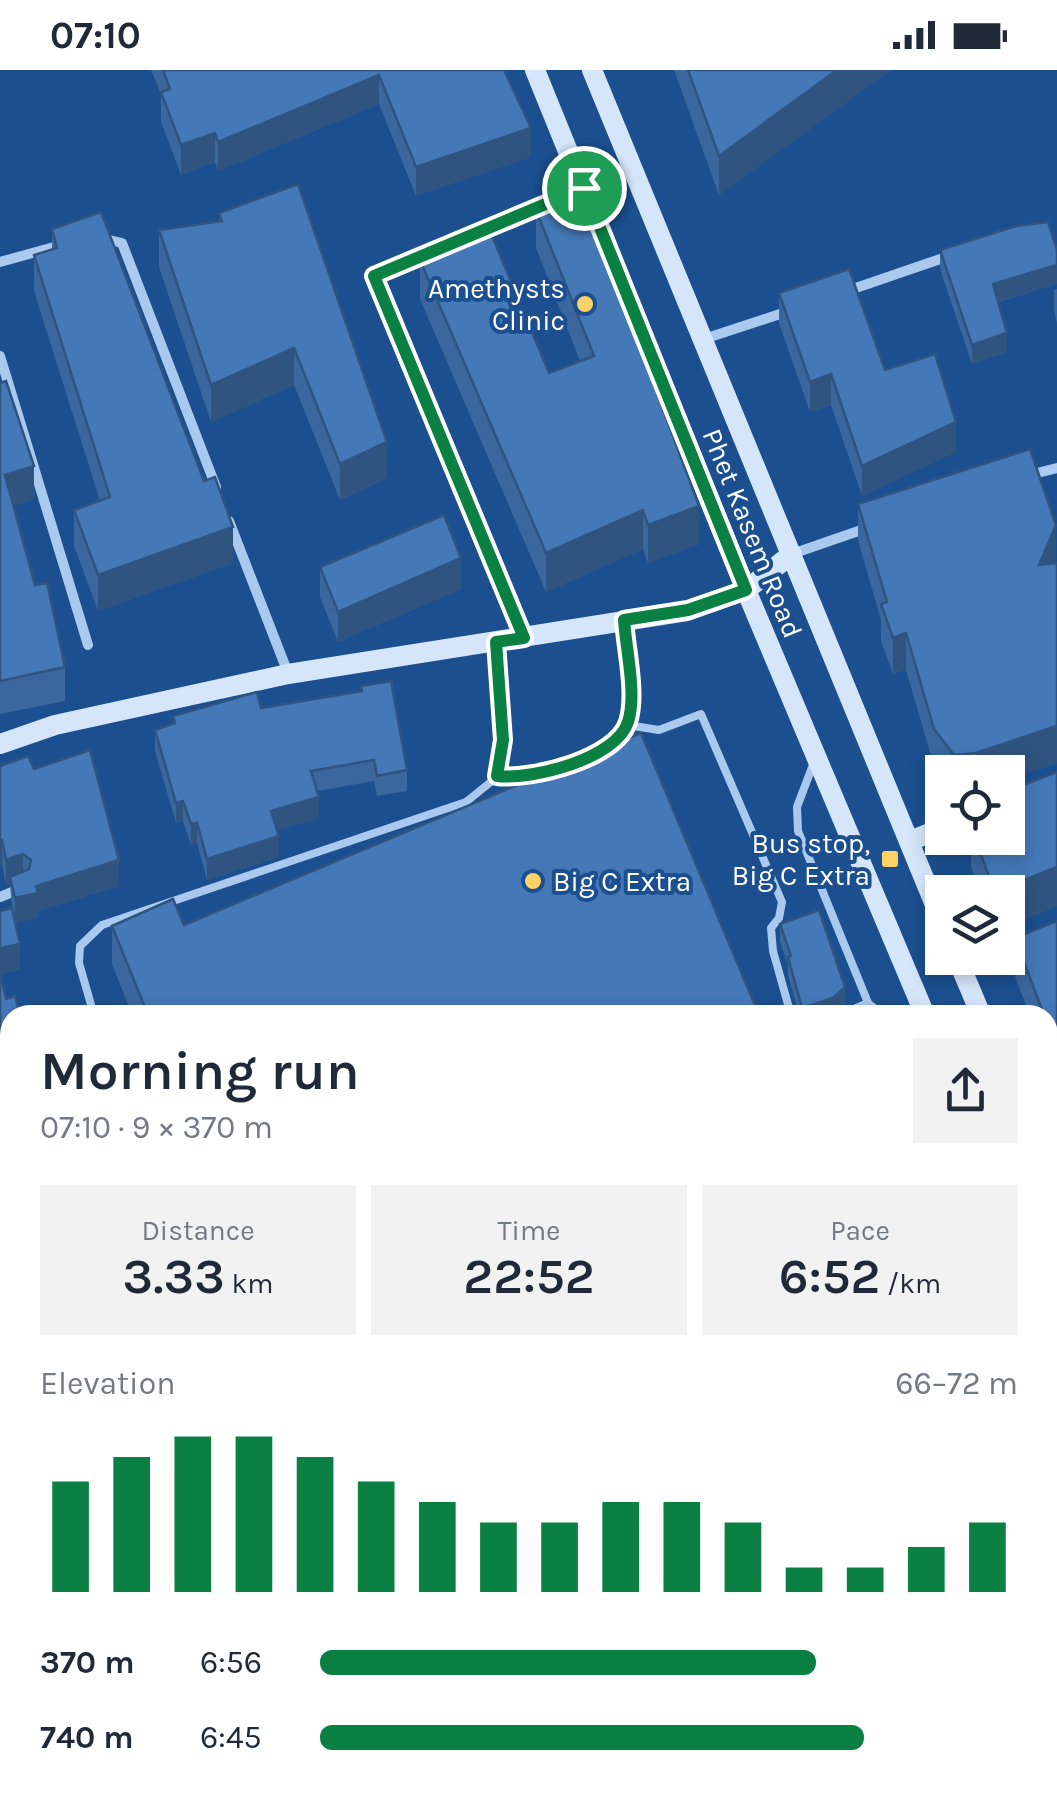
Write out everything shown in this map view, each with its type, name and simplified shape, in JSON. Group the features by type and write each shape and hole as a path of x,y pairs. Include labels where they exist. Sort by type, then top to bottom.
{"main road":[{"name":"Phet Kasem Road","path":"535,70 746,590 921,1005"},
{"name":"Phet Kasem Road","path":"592,70 925,879"},
{"path":"0,744 54,724 288,674 688,610 746,590 792,554"},
{"path":"910,841 925,835"},
{"path":"964,975 976,1005"}],"street":[{"path":"524,638 374,276 584,188"},
{"path":"88,238 122,242 219,494"},
{"path":"0,262 71,243"},
{"path":"835,295 966,250"},
{"path":"704,340 798,308"},
{"path":"0,356 88,645"},
{"path":"1007,480 1057,468"},
{"path":"226,512 288,674"},
{"path":"792,554 882,522"},
{"path":"0,897 23,888"}],"lane":[{"path":"91,1005 79,964 80,946 102,925 466,802 497,776 547,772 608,746 627,725 624,620"},
{"path":"496,642 503,740 497,776"},
{"path":"627,725 659,730 701,714 782,902 779,918 771,928 772,951 788,1005"},
{"path":"817,757 797,807 798,831 870,1005"},
{"path":"863,1005 868,1003"}],"building":[{"path":"163,70 504,70 531,128 416,167 379,75 218,142 215,133 181,145 161,92 170,89"},
{"path":"688,70 837,70 719,156"},
{"path":"298,184 387,442 340,464 294,348 211,385 159,230 222,221 219,213"},
{"path":"582,191 699,506 648,525 643,510 546,553 420,260 490,231 549,373 594,356 536,210"},
{"path":"101,212 204,481 215,477 233,527 98,575 74,510 110,497 34,255 57,248 52,229"},
{"path":"1048,222 1057,250 1057,265 993,284 1007,333 972,345 940,250 1016,226"},
{"path":"849,269 885,370 935,354 956,422 862,466 831,374 810,382 779,293"},
{"path":"6,381 34,466 5,475 35,585 47,583 65,667 0,681 0,383"},
{"path":"1030,449 1056,525 1039,565 1057,563 1057,726 976,753 954,755 934,729 906,633 893,638 881,604 887,602 858,504"},
{"path":"444,515 461,558 338,612 320,567"},
{"path":"391,681 407,770 377,776 374,760 311,771 319,797 271,811 279,836 207,859 197,823 191,824 183,801 176,803 155,730 175,723 173,716 257,692 261,708 362,691 361,686"},
{"name":"Big C Extra","path":"641,733 755,1005 144,1005 112,926 173,899 184,925"},
{"path":"90,750 119,860 36,886 38,893 15,898 10,877 29,869 31,860 23,854 6,860 0,840 0,766 28,756 34,769"},
{"path":"1057,772 1057,867 1025,880 1025,875 988,875 981,855 1025,855 1025,784"},
{"path":"12,908 20,944 0,948 0,911"},
{"path":"819,910 845,987 833,998 801,1005 780,924"},
{"path":"1057,921 1057,1005 1040,1005 1025,965 1025,934"},
{"path":"0,973 6,999 15,996 17,1005 0,1005"}],"place":[{"name":"Amethysts Clinic","path":"585,304"},
{"name":"Bus stop, Big C Extra","path":"890,859"},
{"name":"Big C Extra","path":"533,881"}],"route":[{"path":"584,188 746,590 688,610 624,620 630,715 621,735 574,763 547,772 512,778 497,776 503,740 496,642 524,638 374,276 584,188"}]}
